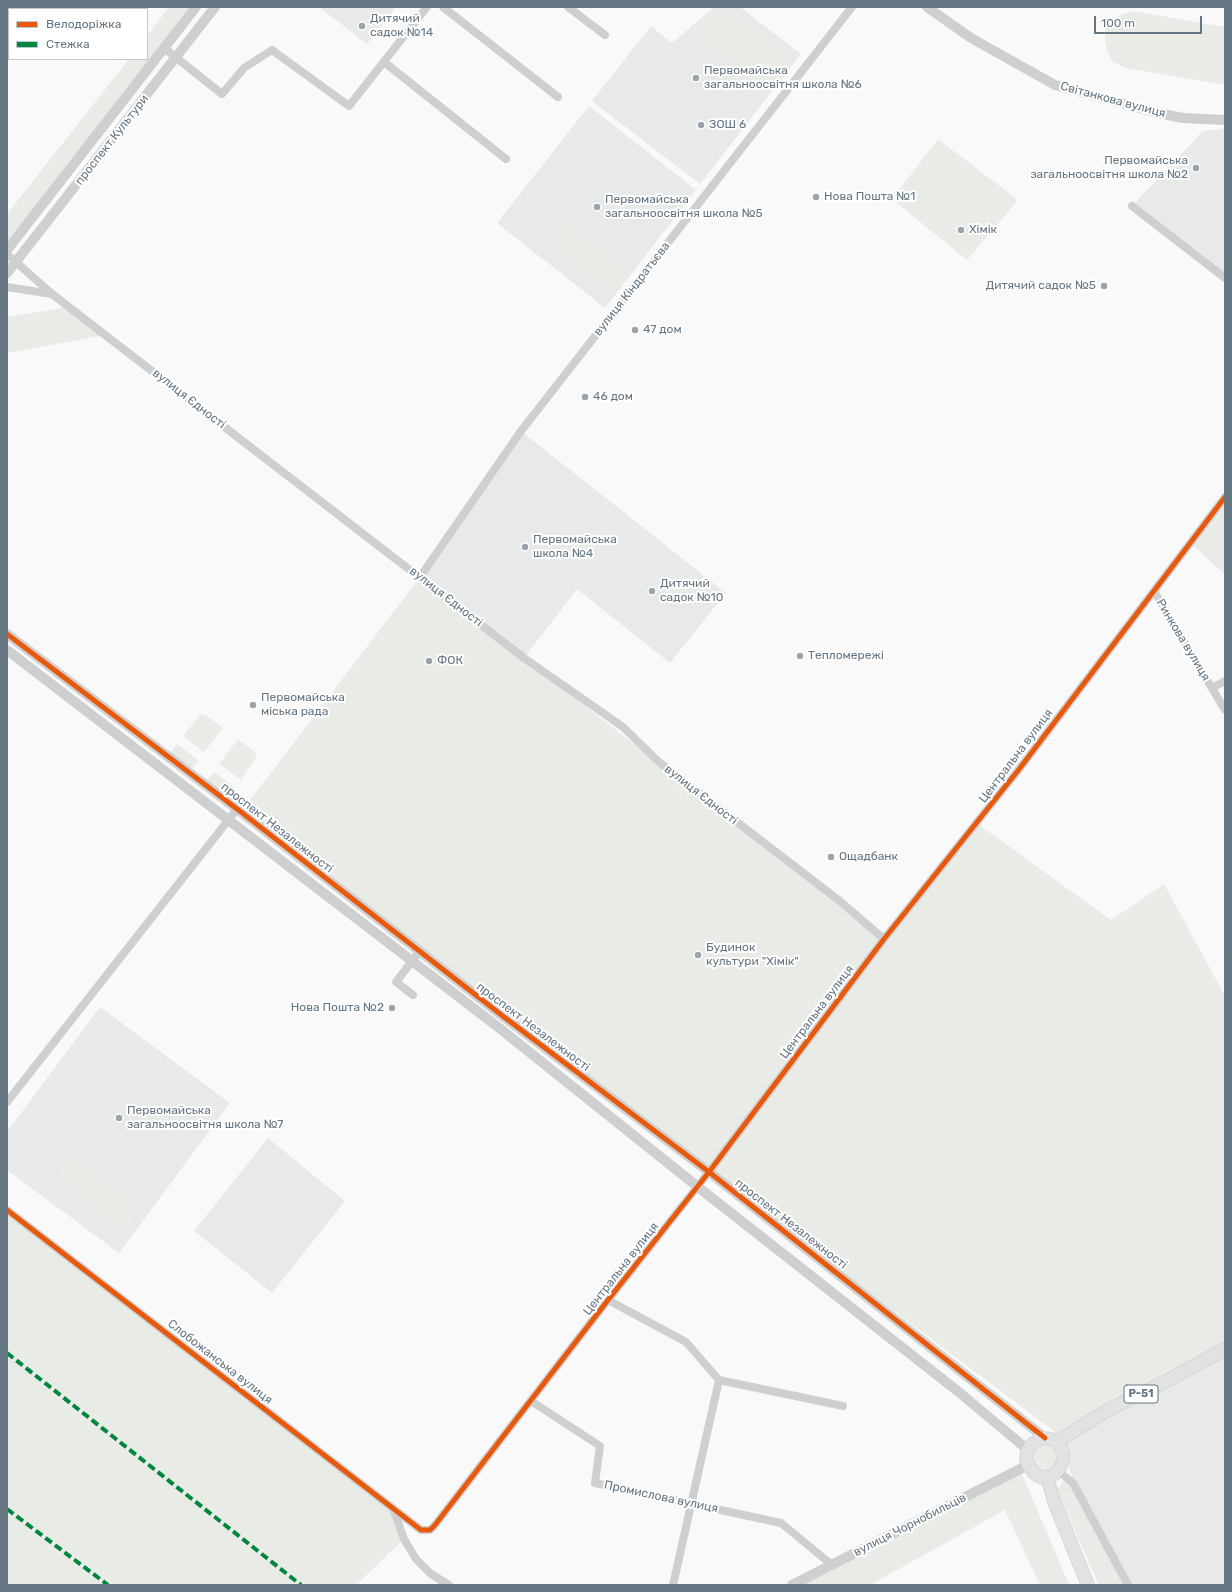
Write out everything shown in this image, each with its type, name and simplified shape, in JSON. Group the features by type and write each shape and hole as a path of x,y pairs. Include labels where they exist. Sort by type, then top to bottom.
{"main road":[{"name":"Р-51","path":"1058,1441 1108,1410 1172,1378 1225,1349"},
{"path":"1041,1438 1058,1441 1063,1454 1063,1460 1058,1471 1047,1477 1040,1477 1028,1466 1026,1459 1028,1450 1041,1438"},
{"path":"1047,1477 1055,1504 1088,1585"}],"street":[{"name":"проспект Культури","path":"7,250 196,7"},
{"name":"проспект Культури","path":"7,273 215,7"},
{"path":"164,48 222,94 244,68 272,50 349,106 427,7"},
{"path":"443,7 558,96"},
{"path":"568,7 605,35"},
{"name":"вулиця Кіндратьєва","path":"420,577 521,431 852,7"},
{"name":"Світанкова вулиця","path":"927,7 971,38 1055,85 1158,113 1183,118 1225,120"},
{"path":"384,62 506,159"},
{"path":"1132,206 1225,278"},
{"name":"вулиця Єдності","path":"7,254 52,294 530,663 623,727 660,762 835,898 884,939"},
{"path":"7,287 52,294"},
{"name":"Центральна вулиця","path":"421,1530 430,1530 435,1525 608,1300 698,1187 884,939 1020,768 1225,497"},
{"name":"Ринкова вулиця","path":"1154,591 1225,710"},
{"name":"проспект Незалежності","path":"7,634 239,811 419,952 709,1172 1045,1438"},
{"name":"проспект Незалежності","path":"7,650 498,1027 698,1187 960,1393 1028,1450"},
{"path":"1212,688 1225,681"},
{"path":"7,1102 229,820 239,811"},
{"path":"413,995 396,982 419,952"},
{"name":"Слобожанська вулиця","path":"7,1210 421,1530"},
{"path":"608,1300 686,1342 719,1380 843,1406"},
{"path":"673,1585 719,1380"},
{"name":"Промислова вулиця","path":"530,1401 600,1446 595,1483 781,1523 832,1565"},
{"name":"вулиця Чорнобильців","path":"792,1585 1028,1466"},
{"path":"1058,1471 1073,1483 1128,1585"},
{"path":"393,1508 404,1539 416,1559 431,1574 450,1585"}],"shaded area":[{"path":"169,7 196,7 7,250 7,214 128,60 148,60 148,35"},
{"name":"Дитячий садок №14","path":"319,7 396,7 367,44"},
{"name":"Первомайська загальноосвітня школа №6","path":"714,7 740,7 801,54 700,184 592,101 651,26 672,43"},
{"path":"724,9 738,13 783,48 787,58 787,66 783,75 777,81 765,85 754,83 706,46 702,37 702,29 706,19 711,13"},
{"path":"1133,11 1225,27 1225,83 1220,84 1126,68 1115,63 1110,58 1106,48 1105,36 1108,26 1120,15"},
{"name":"Первомайська загальноосвітня школа №5","path":"589,106 696,190 605,308 497,223"},
{"name":"Первомайська загальноосвітня школа №2","path":"1225,129 1225,278 1132,206 1203,131"},
{"name":"Хімік","path":"938,139 1018,200 967,260 892,199"},
{"path":"559,225 572,226 621,263 625,272 623,283 615,288 603,288 554,251 550,246 549,237 552,231"},
{"path":"69,307 106,335 7,353 7,317"},
{"name":"Первомайська школа №4","path":"521,431 726,593 670,663 577,589 524,658 420,577"},
{"path":"1225,497 1225,575 1191,543"},
{"path":"420,577 884,939 978,824 1111,920 1164,884 1225,996 1225,1349 1062,1437 709,1172 241,812"},
{"path":"201,714 206,715 223,728 204,752 183,736"},
{"path":"238,739 255,752 257,756 241,780 219,764"},
{"path":"177,744 198,760 189,773 167,757"},
{"path":"214,772 235,788 226,801 204,784"},
{"name":"Первомайська загальноосвітня школа №7","path":"100,1007 230,1103 119,1253 7,1170 7,1132"},
{"path":"268,1138 345,1201 272,1293 194,1231"},
{"path":"73,1158 82,1161 133,1200 137,1205 138,1214 131,1224 123,1227 116,1225 60,1182 58,1175 60,1164 65,1160"},
{"path":"7,1210 393,1508 404,1539 356,1585 7,1585"},
{"path":"1225,1349 1225,1585 1128,1585 1073,1483 1062,1437"},
{"path":"1058,1441 1060,1468 1040,1477 1027,1452 1031,1445"},
{"path":"1020,1469 1069,1585 1040,1585 1005,1510 870,1585 792,1585"},
{"path":"1065,1476 1128,1585 1099,1585 1057,1491"}],"marked path":[{"path":"7,1353 301,1585"},
{"path":"7,1509 108,1585"}],"cycle path":[{"path":"7,1210 421,1530 430,1530 709,1172 884,939 1020,768 1225,497"},
{"path":"7,634 241,812 504,1017 709,1172 1045,1438"}],"place":[{"name":"Дитячий садок №14","path":"362,26"},
{"name":"Первомайська загальноосвітня школа №6","path":"696,78"},
{"name":"ЗОШ 6","path":"701,125"},
{"name":"Первомайська загальноосвітня школа №2","path":"1196,168"},
{"name":"Нова Пошта №1","path":"816,197"},
{"name":"Первомайська загальноосвітня школа №5","path":"597,207"},
{"name":"Хімік","path":"961,230"},
{"name":"Дитячий садок №5","path":"1104,286"},
{"name":"47 дом","path":"635,330"},
{"name":"46 дом","path":"585,397"},
{"name":"Первомайська школа №4","path":"525,547"},
{"name":"Дитячий садок №10","path":"652,591"},
{"name":"Тепломережі","path":"800,656"},
{"name":"ФОК","path":"429,661"},
{"name":"Первомайська мiська рада","path":"253,705"},
{"name":"Ощадбанк","path":"831,857"},
{"name":"Будинок культури \"Хімік\"","path":"698,955"},
{"name":"Нова Пошта №2","path":"392,1008"},
{"name":"Первомайська загальноосвітня школа №7","path":"119,1118"}]}
